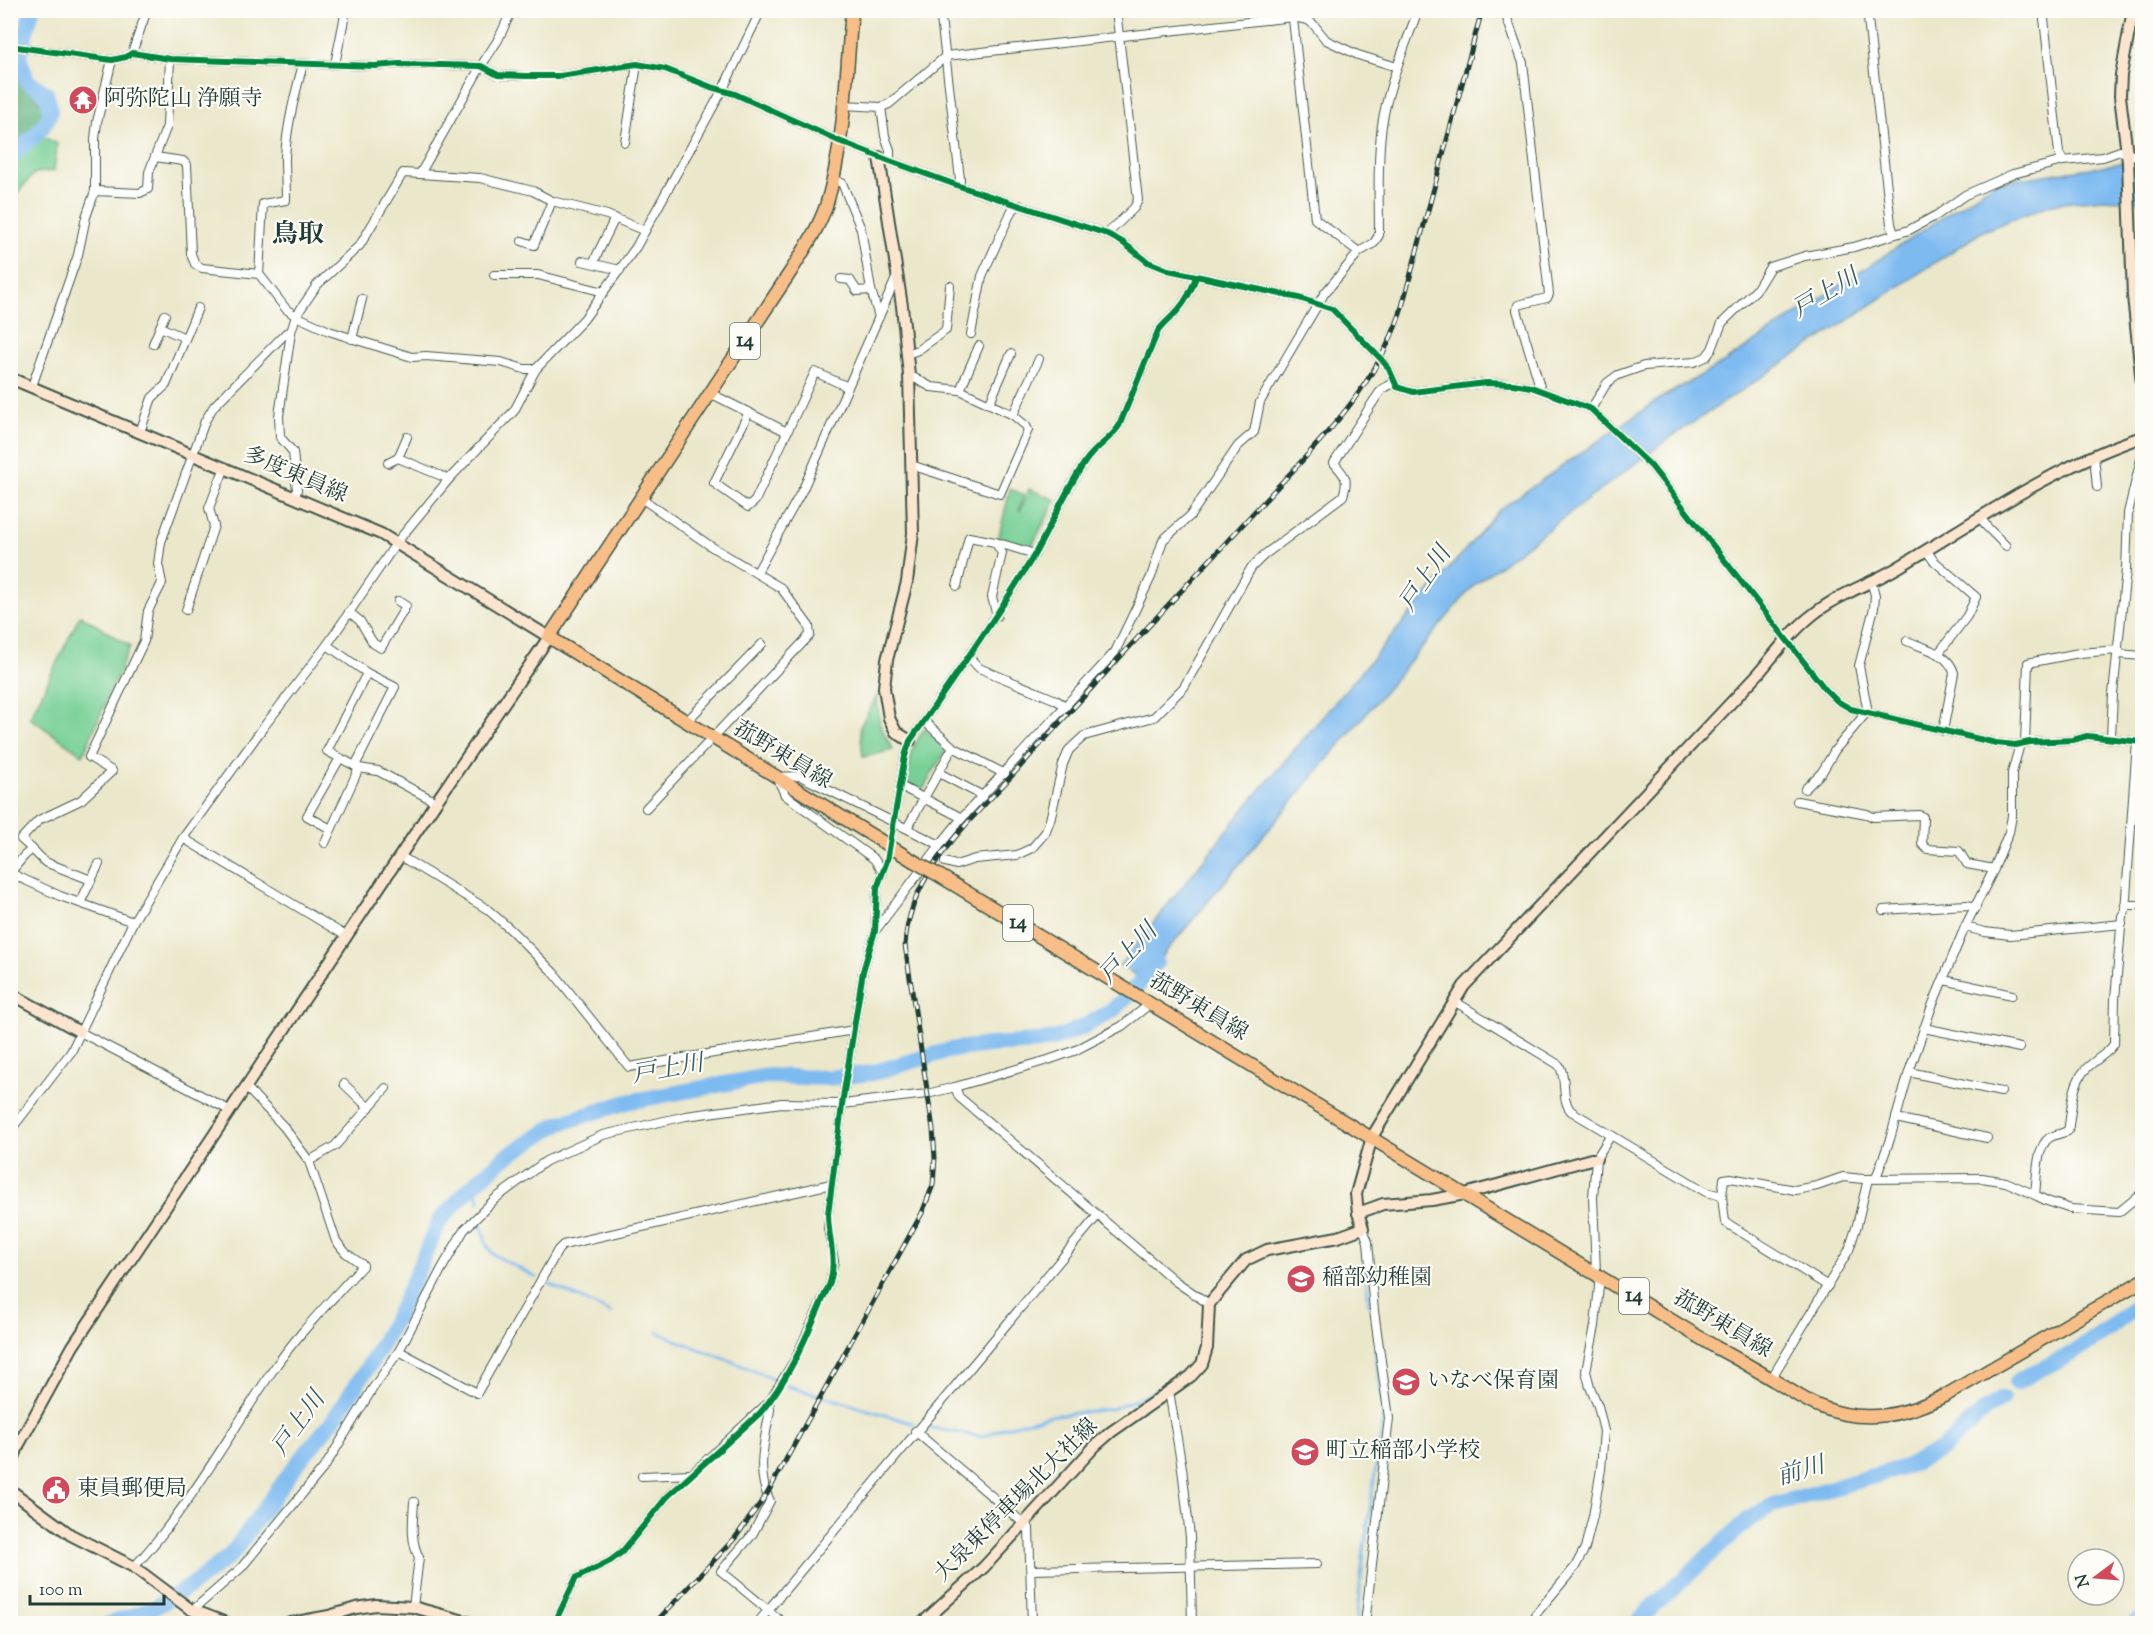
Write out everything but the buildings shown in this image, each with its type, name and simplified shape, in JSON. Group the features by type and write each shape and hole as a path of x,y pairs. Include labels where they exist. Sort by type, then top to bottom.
{"main road":[{"name":"14","path":"549,637 814,233 825,208 833,180 852,10"},
{"name":"菰野東員線","path":"549,637 712,739 1814,1404 1847,1415 1881,1417 1922,1407 2142,1281"}],"street":[{"path":"11,46 112,60 126,57 132,53 147,10"},
{"path":"335,64 346,10"},
{"path":"420,174 498,40 512,10"},
{"path":"10,1131 71,1052 133,922 183,838 262,729 327,645 397,542 449,478 514,411 536,369 584,319 636,247 723,90 761,10"},
{"path":"940,10 959,186"},
{"path":"1107,234 1134,208 1138,200 1116,10"},
{"path":"875,931 962,818 1115,652 1150,578 1164,540 1190,516 1238,446 1254,432 1260,402 1324,294 1359,252 1374,243 1378,235 1382,123 1397,67 1418,10"},
{"path":"1504,10 1523,63 1549,294 1547,298 1518,305 1517,310 1541,390"},
{"path":"1867,10 1894,234"},
{"path":"2043,10 2060,153 2063,160"},
{"path":"2133,10 2121,75 2120,96 2122,127 2128,157 2133,296 2142,384"},
{"path":"843,105 881,107 889,104 946,56 1119,37 1293,14 1308,20 1326,40 1358,55 1397,67"},
{"path":"1293,14 1314,219 1359,252"},
{"path":"132,53 170,59 303,64 481,66 498,75 525,76 560,76 637,64 665,69 723,90 879,157 959,186 1107,234 1148,261 1168,270 1299,298 1332,309 1381,359 1389,369 1394,383 1404,391 1413,392 1486,383 1513,384 1541,390 1591,409 1648,462 1786,640 1837,701 1851,709 1866,713 2015,746 2022,743 2073,740 2087,736 2140,742 2115,999 2114,1044 2083,1072 2074,1094 2068,1131 2044,1143 2037,1163 2035,1195"},
{"path":"95,191 140,193 148,189 149,172 167,126 170,59"},
{"path":"32,386 78,255 86,217 95,191 94,139 112,60"},
{"path":"303,64 291,109 285,157 286,200 263,204 259,274 286,309 296,316 352,339 412,357 501,362 524,369 536,369"},
{"path":"625,142 637,64"},
{"path":"881,107 885,136 890,150 890,161"},
{"path":"1591,409 1607,383 1618,375 1644,366 1694,362 1706,357 1712,349 1722,323 1756,290 1770,267 1805,256 1854,247 1909,230 1965,195 2013,174 2063,160 2103,157 2120,151 2128,157 2142,158"},
{"path":"155,157 183,161 187,165 190,254 195,264 202,268 259,274"},
{"path":"879,157 909,375 913,532 907,582 887,660 884,688 889,717 896,732 910,741"},
{"path":"295,497 297,490 293,452 280,437 279,416 291,332 296,316 317,285 360,245 403,172 480,178 533,191 552,201 615,218 645,231"},
{"path":"833,180 842,183 861,229 871,290 879,317"},
{"path":"522,241 534,245 552,201"},
{"path":"971,334 982,276 1012,210 1020,205"},
{"path":"593,263 615,218"},
{"path":"582,261 620,270"},
{"path":"495,275 538,275 604,292"},
{"path":"757,573 803,489 897,276"},
{"path":"892,832 905,756 910,741 997,616 1035,554 1058,507 1086,461 1096,447 1113,436 1158,331 1164,322 1177,311 1193,288 1196,277"},
{"path":"841,279 850,280 857,291 871,290"},
{"path":"907,354 918,351 946,330 950,286"},
{"path":"352,339 362,299"},
{"path":"140,432 152,398 166,385 198,308"},
{"path":"153,344 165,315"},
{"path":"160,327 185,338"},
{"path":"92,880 45,862 21,839 39,820 81,800 112,771 89,757 144,640 148,611 162,583 158,564 161,542 205,421 214,406 286,333 291,332"},
{"path":"960,390 979,346"},
{"path":"989,404 1011,354"},
{"path":"1013,415 1039,359"},
{"path":"749,412 714,483 748,507 755,501 815,372 848,387"},
{"path":"909,375 931,387 960,390 1013,415 1026,426 1028,434 1000,494 911,465"},
{"name":"多度東員線","path":"10,378 194,454 397,542 504,611 549,637"},
{"path":"945,862 956,865 975,859 1017,855 1032,848 1045,833 1050,820 1063,764 1069,750 1084,736 1154,717 1173,699 1184,687 1251,568 1264,555 1343,496 1347,484 1345,476 1334,463 1382,389 1394,383"},
{"path":"710,393 788,432"},
{"path":"388,463 398,458 407,437"},
{"path":"1365,1623 1389,1418 1374,1311 1368,1242 1358,1213 1356,1194 1372,1137 1454,1001 1464,986 1810,616 2094,455 2142,437"},
{"path":"2094,455 2097,487"},
{"path":"2110,737 2126,570 2128,513 2142,455"},
{"path":"398,458 449,478"},
{"path":"186,610 214,525 208,508 225,468"},
{"path":"641,498 712,547 781,588 809,626 810,635 646,808"},
{"path":"1981,518 2006,546"},
{"path":"957,586 969,537 1035,554"},
{"path":"995,542 1002,553 992,597 997,616"},
{"path":"1926,550 1933,560 1976,597 1968,616 1938,654"},
{"path":"1805,789 1822,772 1835,750 1866,713 1867,707 1859,666 1875,601 1871,581"},
{"path":"349,612 360,621 373,644 381,648 406,606 398,601"},
{"path":"10,1468 24,1434 73,1346 229,1110 549,637"},
{"path":"1907,641 1938,654 1953,667 1954,673 1943,731"},
{"path":"686,722 762,644"},
{"path":"325,843 357,767 395,687 368,673 327,645"},
{"path":"1771,1379 1851,1244 1872,1178 1896,1118 1924,1028 1965,927 1994,869 2009,832 2012,816 2012,773 2022,743 2028,663 2079,653 2119,652 2142,656"},
{"path":"969,657 979,668 1056,700 1066,707"},
{"path":"368,673 327,751 357,767 378,771 436,802"},
{"path":"924,721 953,747 1005,774"},
{"path":"907,828 953,747"},
{"path":"331,829 307,816 340,758"},
{"path":"939,773 983,796"},
{"path":"883,872 874,860 785,795 777,777 800,776 940,844"},
{"path":"900,786 962,818"},
{"path":"1797,801 1873,817 1919,815 1923,817 1922,844 1927,849 1959,851 1967,864 1994,869"},
{"path":"183,838 346,936"},
{"path":"32,849 24,855 10,873 60,896 133,922"},
{"path":"400,856 487,909 512,930 554,973 629,1067 853,1032"},
{"path":"554,1623 576,1578 610,1561 622,1552 667,1497 769,1402 795,1359 826,1293 833,1271 832,1246 828,1228 831,1184 842,1101 863,971 875,931 877,888 887,861"},
{"path":"80,903 99,864"},
{"path":"1883,910 1966,905 1976,907"},
{"path":"2125,905 2142,905"},
{"path":"1965,927 2010,935 2122,924"},
{"path":"1944,980 2012,995"},
{"path":"10,993 229,1110"},
{"path":"191,1609 241,1568 321,1472 373,1388 399,1351 464,1230 496,1198 546,1161 603,1135 686,1116 782,1103 927,1094 955,1087 1074,1051 1122,1026 1146,1001"},
{"path":"1454,1001 1556,1063 1562,1072 1564,1100 1571,1111 1706,1192 1722,1196"},
{"path":"1924,1028 2020,1048"},
{"path":"1909,1072 2001,1092"},
{"path":"344,1084 369,1108"},
{"path":"134,1567 148,1552 218,1457 272,1371 309,1324 363,1265 346,1253 336,1241 309,1161 284,1127 246,1087"},
{"path":"955,1087 959,1098 1175,1281 1209,1304 1238,1269 1256,1254 1276,1248 1338,1237 1363,1228"},
{"path":"309,1161 335,1146 387,1088"},
{"path":"1896,1118 1987,1138"},
{"path":"1531,1623 1575,1567 1585,1548 1601,1469 1604,1431 1586,1371 1595,1326 1598,1275 1593,1197 1596,1159 1611,1135"},
{"path":"1358,1213 1383,1204 1432,1200 1465,1194 1596,1159"},
{"path":"1828,1286 1730,1226 1724,1218 1722,1196 1722,1182 1726,1178 1795,1190 1817,1186 1843,1177 1982,1178 2006,1182 2047,1201 2071,1209 2119,1212 2142,1193"},
{"path":"399,1351 477,1393 558,1250 563,1245 831,1184"},
{"path":"756,1623 1098,1215"},
{"name":"大泉東停車場北大社線","path":"921,1623 984,1567 1095,1446 1191,1376 1202,1364 1207,1348 1209,1304"},
{"path":"1169,1391 1182,1468 1192,1567 1192,1623"},
{"path":"769,1402 770,1410 761,1460 764,1490 770,1501 752,1535 721,1571 784,1623"},
{"path":"915,1431 1029,1528 1032,1623"},
{"path":"642,1476 691,1474"},
{"path":"10,1490 71,1534 134,1567 191,1609 229,1623"},
{"path":"413,1607 419,1557 413,1525 414,1502"},
{"path":"1031,1570 1317,1564"},
{"path":"286,1623 332,1620 367,1606 413,1607 475,1623"}],"green space":[{"path":"16,59 26,86 50,113 11,149 11,123 18,112 11,78 11,60"},
{"path":"36,133 57,144 54,171 35,173 11,200 11,158"},
{"path":"1010,489 1024,495 1020,511 1029,489 1056,500 1030,549 998,540"},
{"path":"80,615 130,646 83,755 30,718"},
{"path":"877,696 880,725 893,750 863,757 860,727"},
{"path":"924,729 947,748 922,791 906,782 913,748"}],"water":[{"path":"2142,161 2142,201 2103,199 2052,204 1983,231 1671,437 1474,585 1143,979 1119,966 1249,803 1500,509 1661,398 1723,363 1994,183"}],"waterway":[{"path":"10,157 39,131 50,112 46,93 27,81 19,56 32,10"},
{"path":"10,57 19,56"},
{"name":"戸上川","path":"109,1624 154,1608 189,1587 231,1555 293,1469 334,1419 374,1358 403,1304 440,1220 471,1187 504,1158 558,1124 627,1102 767,1076 828,1078 872,1073 950,1050 1038,1042 1057,1038 1113,1010 1156,963"},
{"path":"471,1187 480,1199 478,1202"},
{"path":"481,1223 487,1246 494,1255 537,1278"},
{"path":"1364,1246 1369,1307"},
{"path":"549,1284 611,1313"},
{"name":"前川","path":"2016,1383 2083,1346 2110,1328 2142,1301"},
{"path":"658,1332 774,1380"},
{"path":"1356,1624 1364,1549 1384,1412 1375,1349"},
{"path":"787,1386 819,1395"},
{"path":"926,1427 982,1437 1004,1428 1048,1416 1111,1409 1154,1393"},
{"path":"823,1396 915,1424"},
{"name":"前川","path":"1634,1624 1748,1520 1773,1505 1905,1467 1942,1449 1985,1410 2002,1399"},
{"path":"2122,1624 2142,1611"}],"railway":[{"path":"654,1624 735,1538 767,1494 922,1213 933,1185 935,1158 933,1129 905,945 909,919 918,894 930,871 962,829 1319,442 1339,419 1374,369 1400,314 1482,10"}],"cycle path":[{"path":"10,46 112,60 132,53 170,59 375,66 399,64 481,66 498,75 525,76 560,76 637,64 665,69 735,94 839,141 890,161 1107,234 1122,242 1148,262 1168,270 1299,298 1332,309 1381,359 1389,369 1397,387 1413,392 1486,383 1513,384 1531,387 1591,409 1651,466 1825,689 1837,701 1851,709 1996,743 2015,745 2073,740 2087,736 2142,742"},
{"path":"554,1624 576,1578 610,1561 622,1552 667,1497 760,1413 782,1383 800,1351 832,1274 828,1214 843,1098 863,971 875,931 877,888 887,861 905,756 910,741 1016,585 1085,462 1119,426 1158,331 1184,303 1196,277"}],"place":[{"name":"阿弥陀山 浄願寺","path":"83,100"},
{"name":"稲部幼稚園","path":"1301,1279"},
{"name":"いなべ保育園","path":"1406,1382"},
{"name":"町立稲部小学校","path":"1305,1452"},
{"name":"東員郵便局","path":"56,1490"}],"district":[{"name":"鳥取","path":"298,235"}]}
